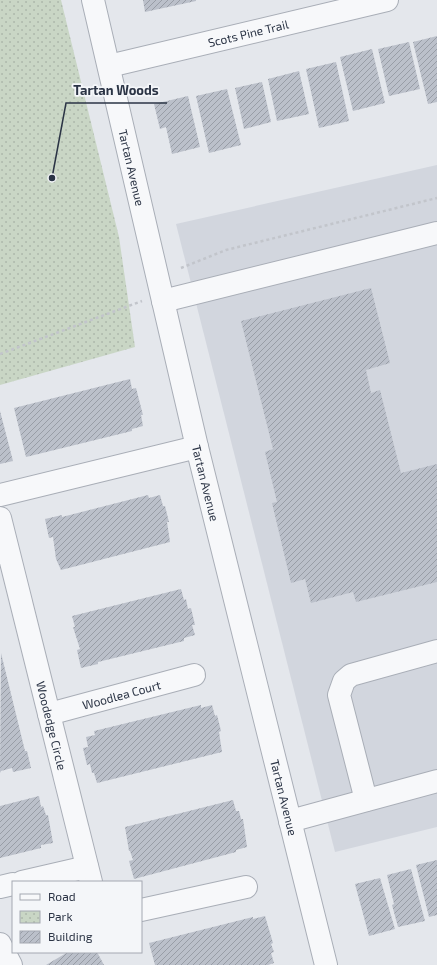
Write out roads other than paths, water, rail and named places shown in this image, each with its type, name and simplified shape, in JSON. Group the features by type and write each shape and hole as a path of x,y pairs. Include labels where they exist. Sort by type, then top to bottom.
{"street":[{"name":"Tartan Avenue","path":"93,0 197,447 326,965"},
{"name":"Scots Pine Trail","path":"109,66 387,0"},
{"path":"163,301 437,233"},
{"path":"0,495 197,447"},
{"name":"Woodedge Circle","path":"0,518 89,874 30,881"},
{"path":"366,800 339,695 344,681 351,674 437,651"},
{"name":"Woodlea Court","path":"49,714 194,675"},
{"path":"290,821 437,781"},
{"path":"0,887 12,884"},
{"path":"142,910 246,887"},
{"path":"0,944 11,965"}],"place":[{"name":"Tartan Woods","path":"52,178"}]}
